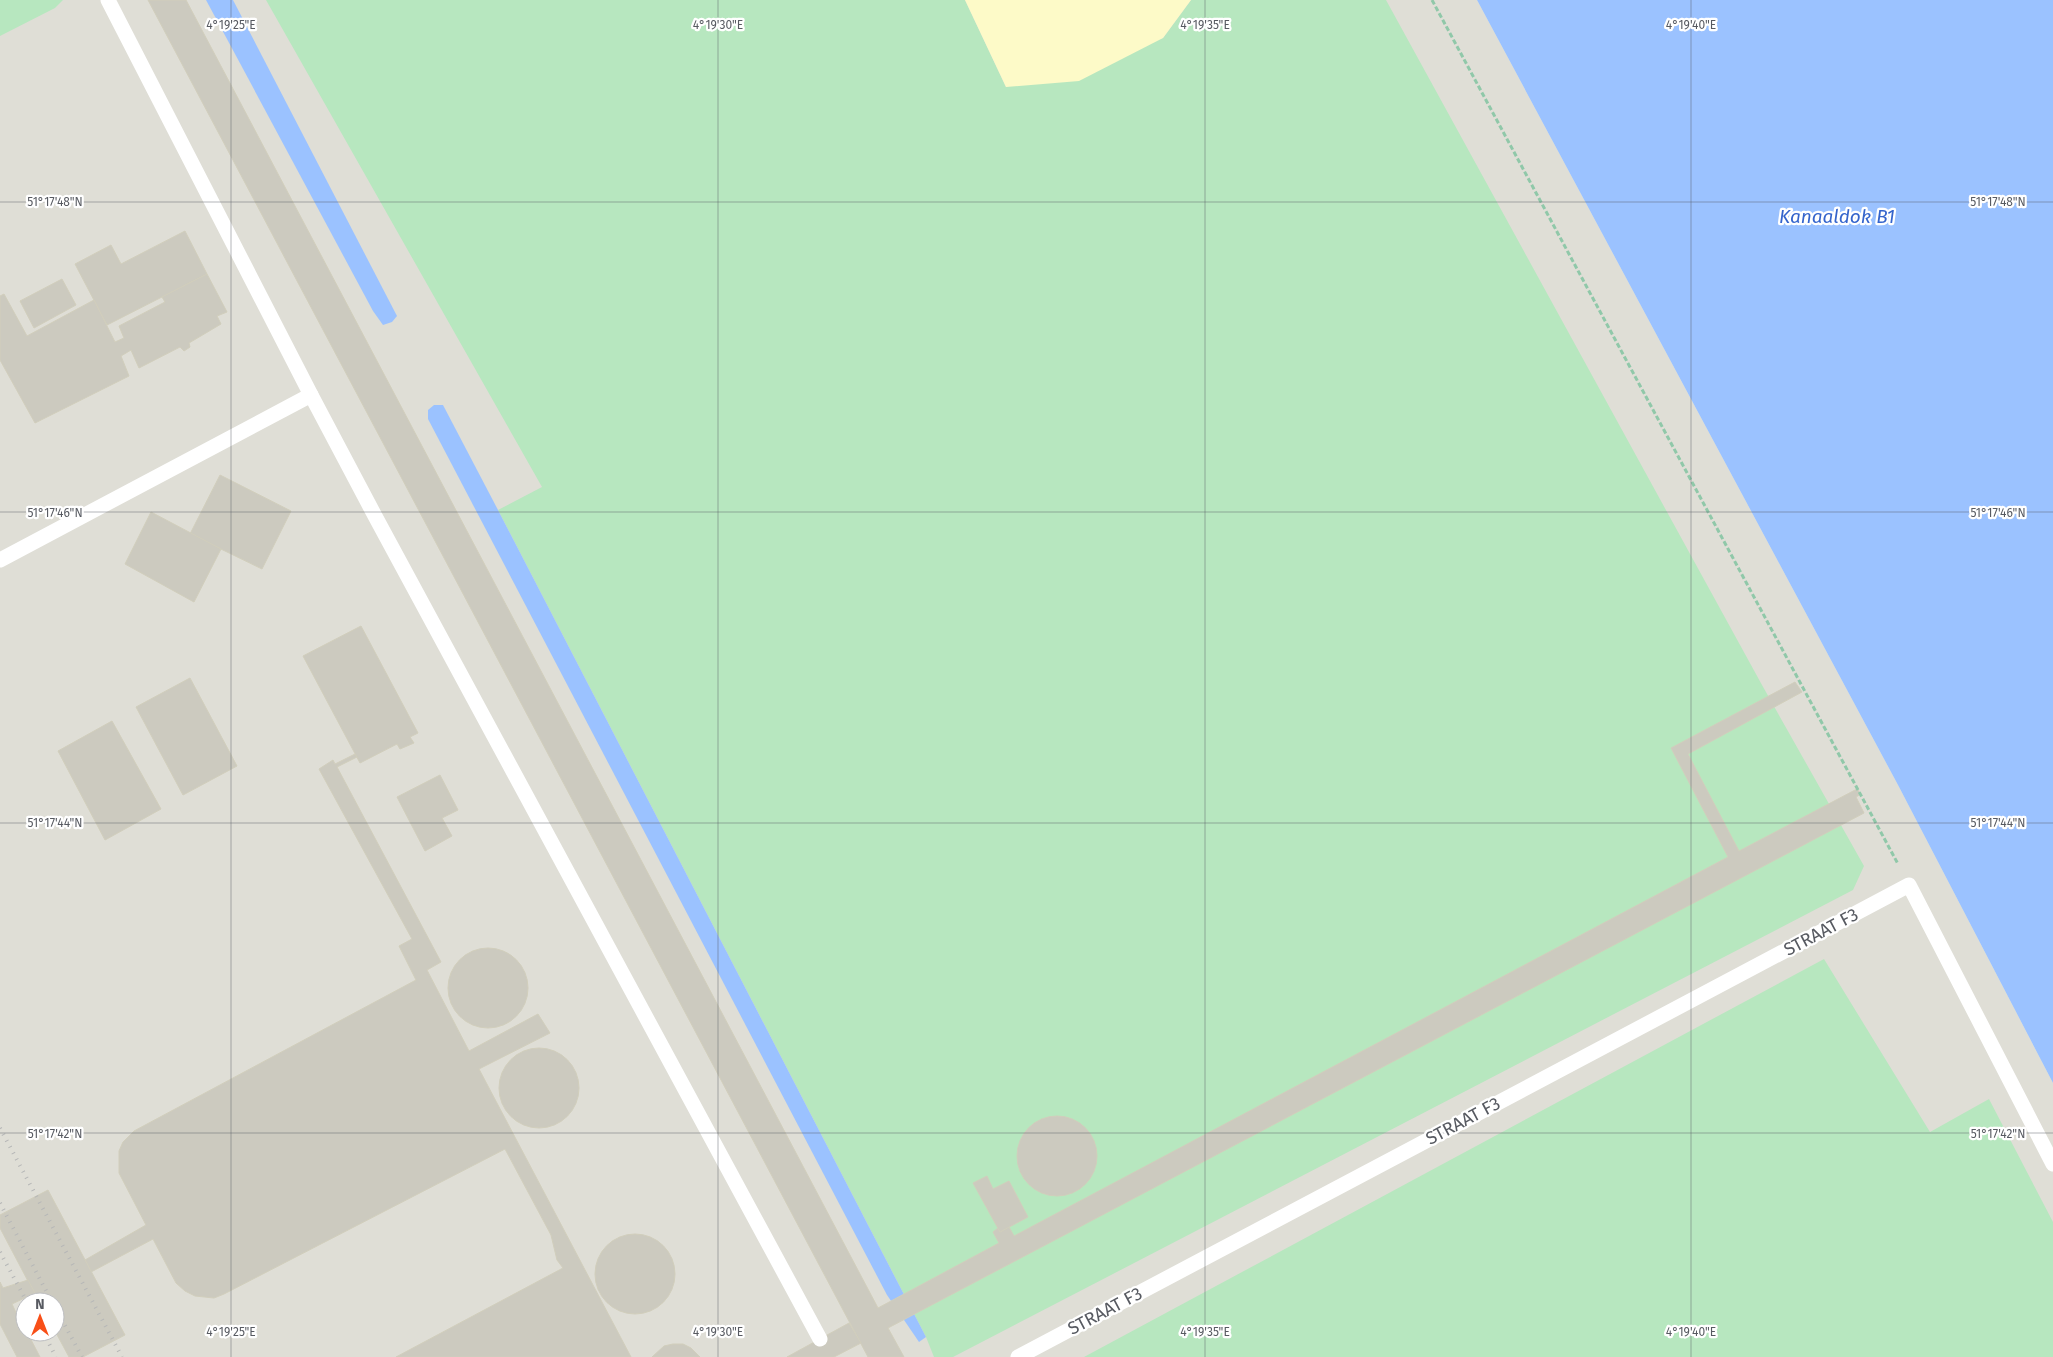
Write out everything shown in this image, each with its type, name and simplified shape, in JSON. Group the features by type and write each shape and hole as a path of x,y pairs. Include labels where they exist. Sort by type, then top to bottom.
{"lane":[{"path":"108,0 375,516 820,1339"},
{"path":"0,560 311,395"},
{"path":"1909,885 2053,1164"},
{"name":"STRAAT F3","path":"1018,1357 1909,885"}],"path":[{"path":"1432,0 1909,885"}],"shaded area":[{"path":"0,0 1477,0 1898,785 2053,1083 2053,1357 0,1357"}],"green space":[{"path":"0,0 63,0 55,8 0,36"},
{"path":"266,0 965,0 1006,87 1163,38 1191,0 1386,0 1762,685 1864,866 1853,890 953,1357 934,1357 926,1337 498,510 542,487"},
{"path":"1824,959 1930,1132 1989,1099 2053,1222 2053,1357 1084,1357"}],"sand":[{"path":"965,0 1191,0 1163,38 1079,81 1006,87"}],"water":[{"path":"206,0 233,0 397,316 392,322 383,325 373,311"},
{"name":"Kanaaldok B1","path":"1477,0 2053,0 2053,1083 1898,785"},
{"path":"434,405 443,405 498,510 926,1337 919,1342 887,1295 428,419 428,410"}],"building":[{"path":"148,0 186,0 878,1308 999,1243 993,1232 998,1228 1000,1232 1009,1227 1014,1236 1728,857 1671,748 1795,682 1802,692 1688,754 1739,851 1857,789 1861,794 1856,797 1864,813 888,1328 904,1357 868,1357"},
{"path":"185,231 207,274 107,325 75,264 111,245 121,264"},
{"path":"207,274 227,312 217,316 221,324 189,343 190,347 184,351 180,347 139,368 131,350 121,356 129,376 35,423 0,360 0,296 4,294 27,336 94,300 115,342 124,338 119,326 165,302 162,297"},
{"path":"62,279 76,305 34,328 20,301"},
{"path":"220,475 291,511 262,569 190,534"},
{"path":"151,512 221,549 194,602 125,564"},
{"path":"361,626 418,733 410,737 414,743 400,749 397,744 360,763 303,656"},
{"path":"190,678 237,766 183,795 136,707"},
{"path":"112,721 161,809 105,840 58,751"},
{"path":"355,754 357,757 337,767 441,962 427,970 469,1051 538,1014 550,1033 479,1069 631,1357 396,1357 563,1268 557,1260 551,1235 505,1149 214,1298 195,1296 185,1291 176,1283 153,1239 91,1272 85,1260 146,1225 119,1173 119,1151 123,1142 134,1131 416,980 399,946 412,939 319,769 333,760 335,764"},
{"path":"440,775 458,810 442,818 452,836 425,851 397,797"},
{"path":"488,948 503,951 516,960 525,973 528,988 525,1003 516,1016 503,1025 488,1028 473,1025 460,1016 451,1003 448,988 451,973 460,960 473,951"},
{"path":"539,1048 554,1051 567,1060 576,1073 579,1088 576,1103 567,1116 554,1125 539,1128 524,1125 511,1116 502,1103 499,1088 502,1073 511,1060 524,1051"},
{"path":"1057,1116 1072,1119 1085,1128 1094,1141 1097,1156 1094,1171 1085,1184 1072,1193 1057,1196 1042,1193 1029,1184 1020,1171 1017,1156 1020,1141 1029,1128 1042,1119"},
{"path":"987,1176 993,1189 1009,1181 1028,1217 1000,1232 973,1183"},
{"path":"48,1190 125,1335 83,1357 69,1357 61,1342 65,1342 65,1292 34,1292 0,1228 0,1215"},
{"path":"635,1234 650,1237 663,1246 672,1259 675,1274 672,1289 663,1302 650,1311 635,1314 620,1311 607,1302 598,1289 595,1274 598,1259 607,1246 620,1237"},
{"path":"28,1280 34,1292 15,1292 15,1303 12,1304 15,1310 15,1342 32,1342 40,1357 17,1357 0,1324 0,1282 3,1288"},
{"path":"849,1323 861,1343 834,1357 787,1357"},
{"path":"683,1344 691,1348 700,1357 652,1357 664,1346"}],"railway":[{"path":"0,1128 122,1357"},
{"path":"0,1203 47,1292"},
{"path":"0,1252 22,1292"},
{"path":"65,1326 82,1357"},
{"path":"48,1342 56,1357"}]}
